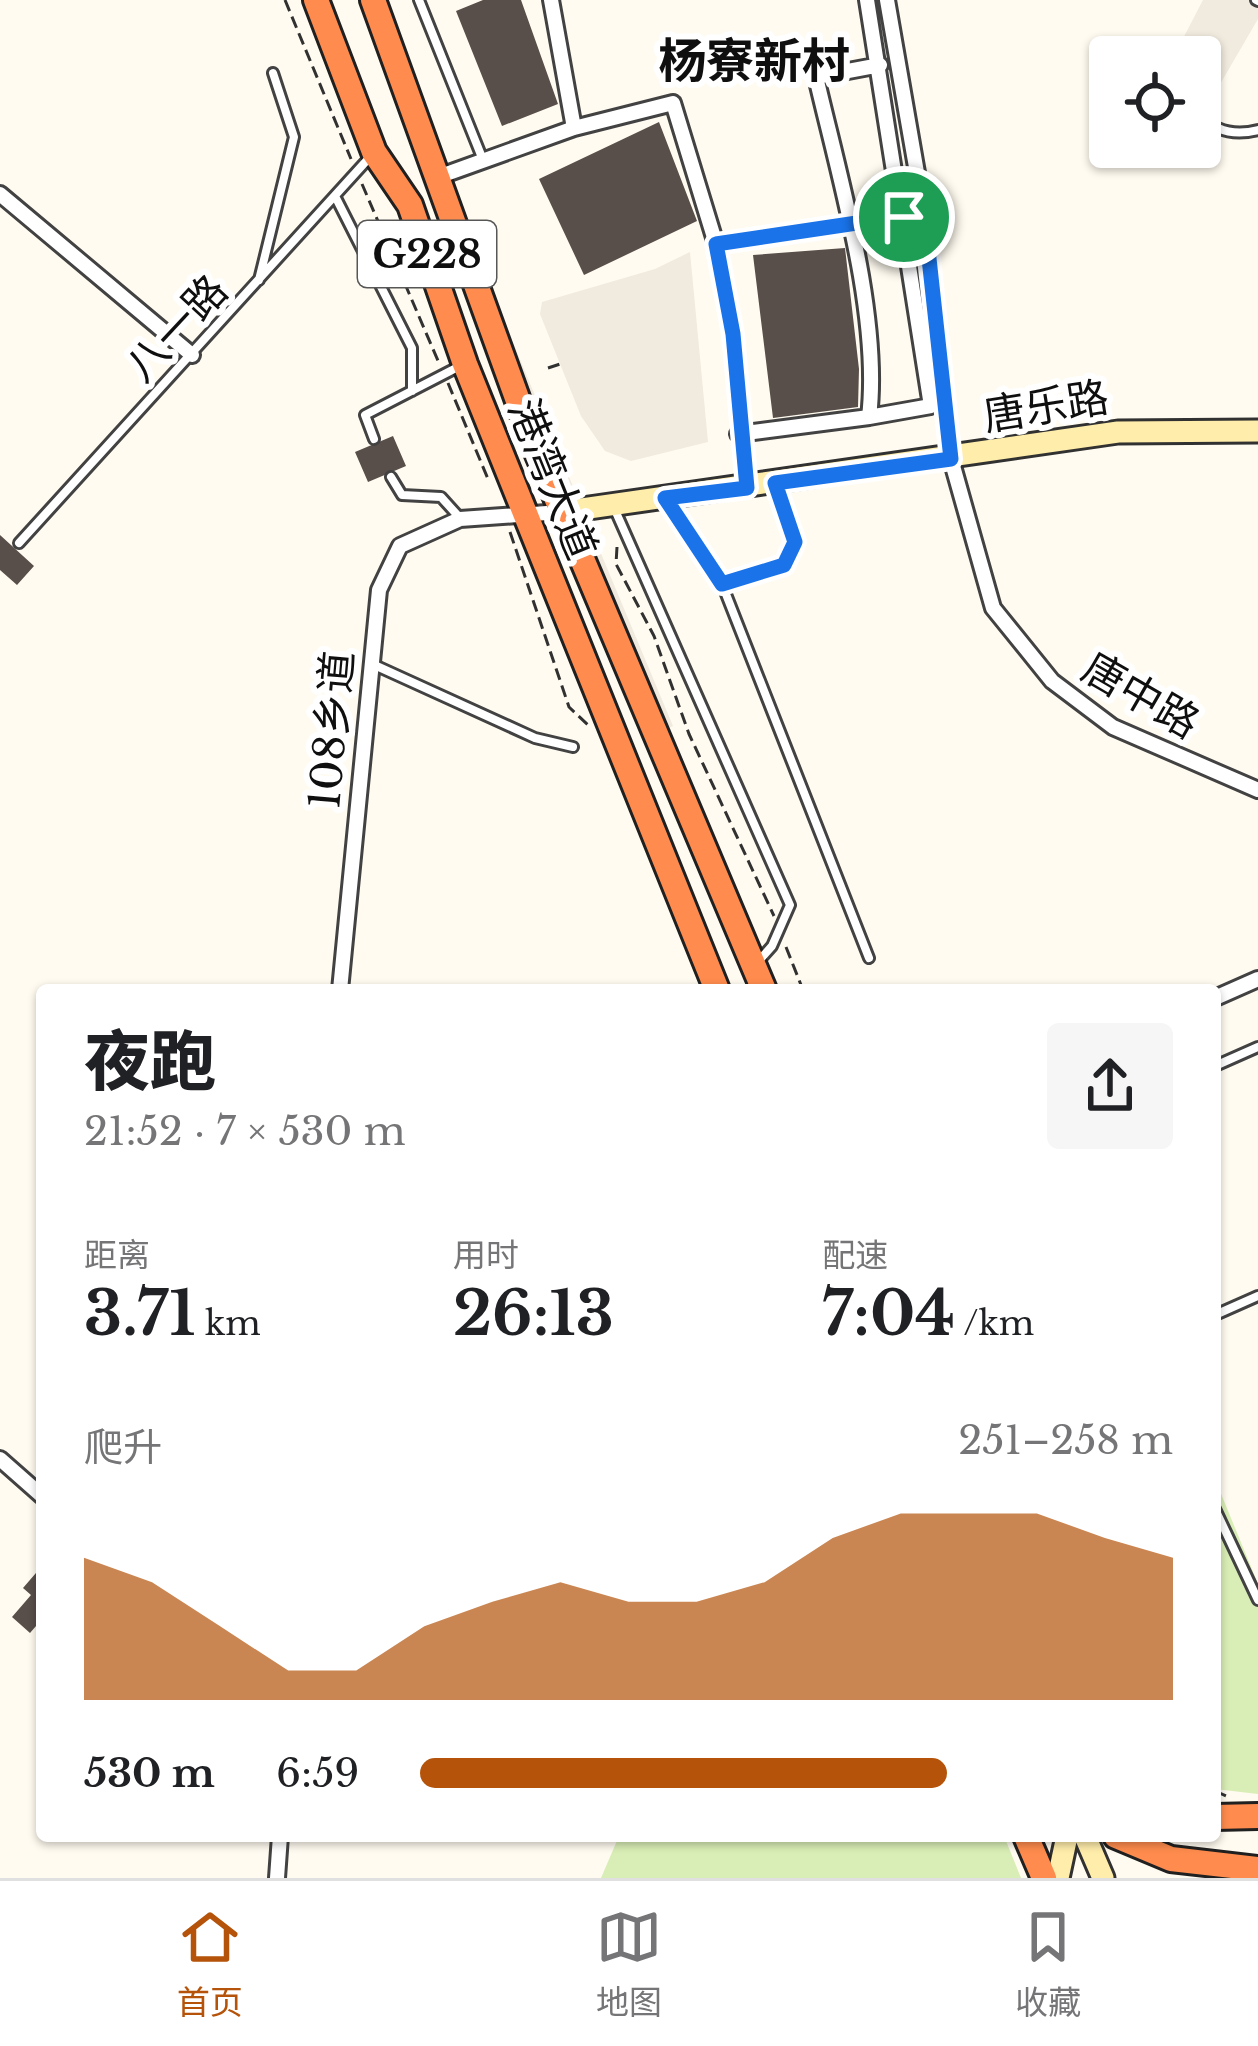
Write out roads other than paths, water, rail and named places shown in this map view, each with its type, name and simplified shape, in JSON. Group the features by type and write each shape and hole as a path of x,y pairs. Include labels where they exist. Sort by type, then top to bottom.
{"highway":[{"name":"港湾大道","path":"316,0 374,152 410,205 465,364 715,984"},
{"name":"港湾大道","path":"373,0 561,512 762,984"},
{"path":"1221,1817 1258,1816"},
{"path":"1029,1842 1044,1878"},
{"path":"1130,1842 1171,1859 1258,1868"}],"street":[{"path":"551,0 574,128"},
{"path":"738,434 931,406 867,0"},
{"name":"唐中路","path":"886,0 924,213 951,459 993,608 1052,681 1113,727 1258,790"},
{"path":"869,417 869,361 851,226 816,77 880,65"},
{"path":"435,178 574,128 673,103 716,244 733,334 738,434 747,488"},
{"path":"0,194 192,355"},
{"path":"716,244 924,213"},
{"name":"唐乐路","path":"561,512 1118,432 1258,430"},
{"path":"722,584 784,565 795,542 775,483"},
{"path":"460,519 561,512"},
{"name":"108乡道","path":"341,984 379,590 400,547 460,519"},
{"path":"1221,995 1258,979"},
{"path":"0,1459 36,1491"},
{"path":"278,1878 280,1842"},
{"path":"1058,1878 1066,1842"},
{"path":"1088,1842 1103,1878"}],"lane":[{"path":"419,0 484,164"},
{"path":"259,282 294,137 273,74"},
{"path":"1221,130 1243,134 1258,130"},
{"name":"八一路","path":"19,543 374,152"},
{"path":"337,198 412,348 412,391"},
{"path":"374,440 365,415 465,364"},
{"path":"391,477 402,495 440,497 460,519"},
{"path":"665,498 722,584 869,958"},
{"path":"613,506 790,905 755,965"},
{"path":"369,662 535,739 573,747"},
{"path":"1221,1063 1258,1048"},
{"path":"1221,1312 1258,1296"},
{"path":"1221,1522 1258,1600"}],"district":[{"name":"杨寮新村","path":"754,61"}]}
